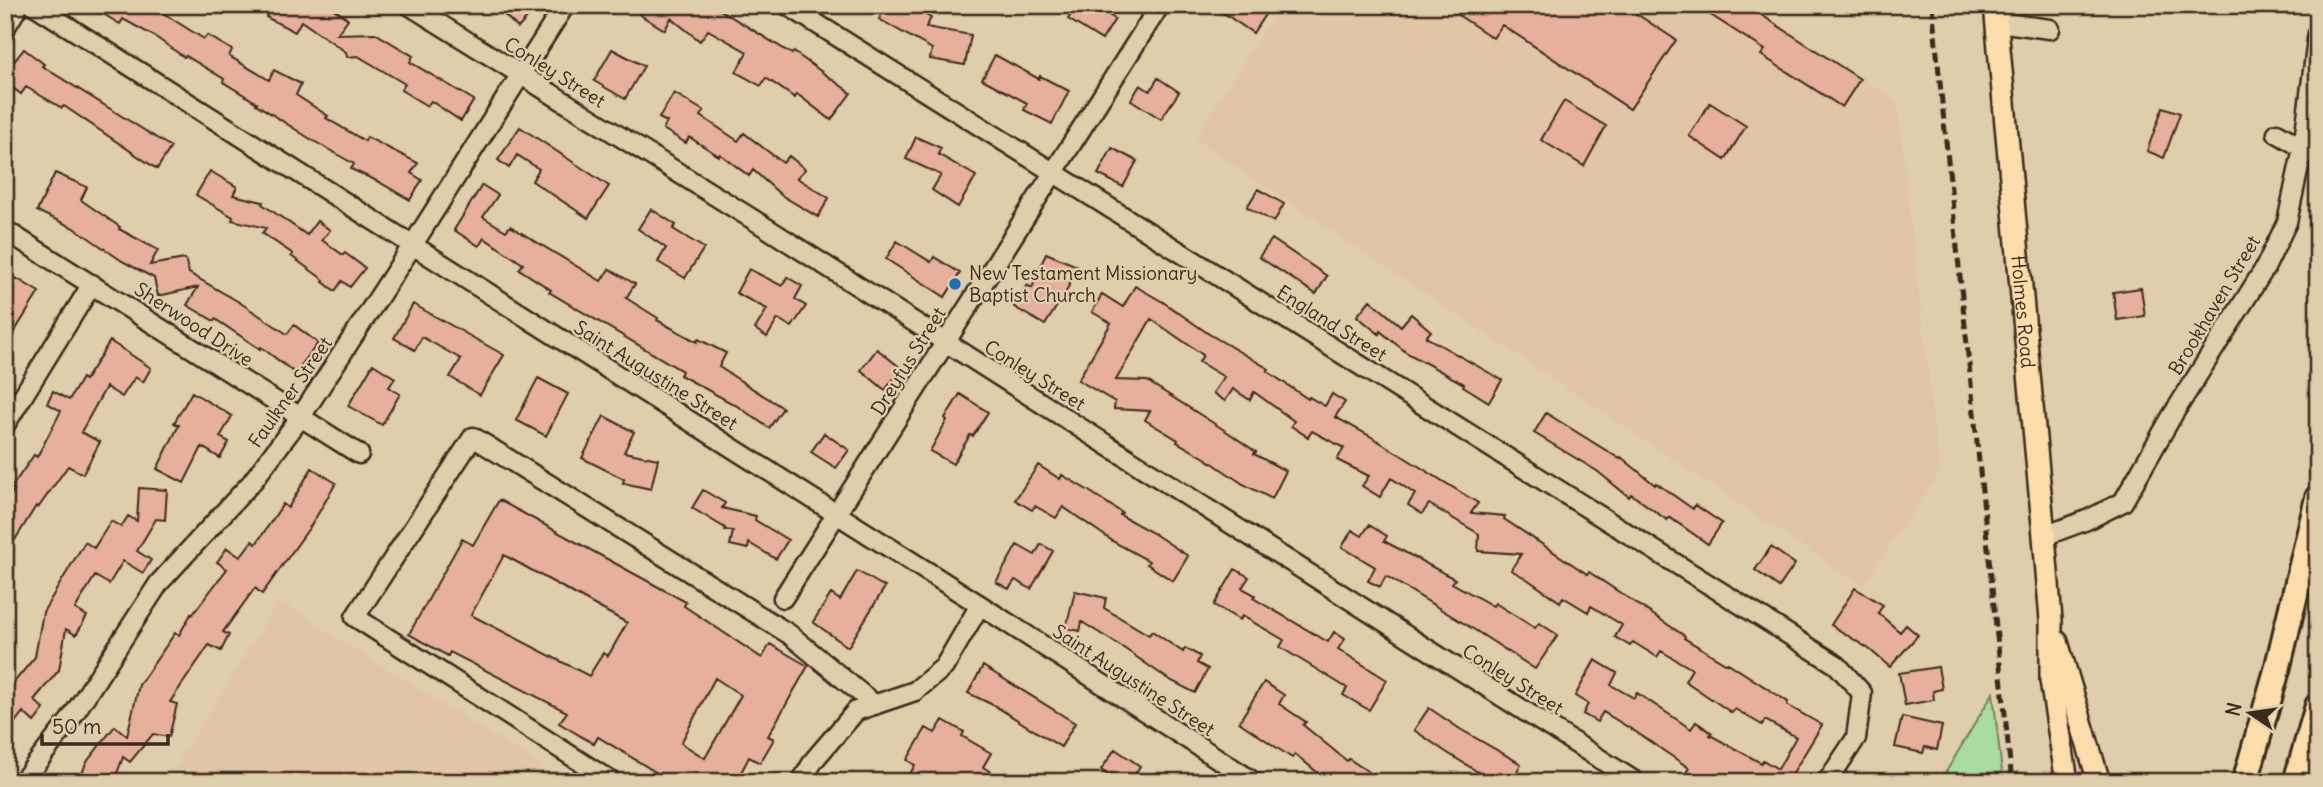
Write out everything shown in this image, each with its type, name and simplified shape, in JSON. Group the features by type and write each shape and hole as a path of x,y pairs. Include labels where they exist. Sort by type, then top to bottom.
{"highway":[{"path":"2245,782 2277,670 2318,498"},
{"path":"2295,782 2318,706"}],"main road":[{"name":"Holmes Road","path":"1996,13 2044,536 2051,680 2067,782"},
{"name":"Holmes Road","path":"2050,620 2099,782"}],"street":[{"path":"5,28 19,5"},
{"name":"Saint Augustine Street","path":"34,5 980,605 1254,782"},
{"name":"Conley Street","path":"409,5 762,225 1636,782"},
{"name":"Faulkner Street","path":"22,782 70,720 159,583 252,482 300,418 565,5"},
{"name":"England Street","path":"787,5 1837,665 1862,693 1856,738 1827,782"},
{"name":"Dreyfus Street","path":"783,598 1160,5"},
{"path":"1996,13 2050,29"},
{"name":"Brookhaven Street","path":"2044,536 2087,520 2123,502 2172,416 2265,268 2287,222 2303,148 2318,32"},
{"path":"2277,133 2303,148"},
{"name":"Sherwood Drive","path":"5,230 359,454"},
{"path":"5,425 92,284"},
{"path":"612,782 355,617 472,438 789,634 875,705"},
{"path":"801,782 814,760 856,711 915,691 944,667 980,605"}],"shaded area":[{"path":"1280,5 1749,5 1897,102 1939,470 1935,481 1862,586 1195,139"},
{"path":"279,601 541,766 531,782 166,782"}],"green space":[{"path":"1993,693 2003,782 1940,782"}],"building":[{"path":"88,5 150,5 204,39 207,35 232,50 229,56 269,80 274,70 301,84 296,95 328,116 326,118 365,141 367,137 418,163 411,173 422,180 410,200 351,169 354,164 312,140 223,82 224,79 184,57 154,36 123,19 120,24"},
{"path":"272,5 328,5 348,19 337,34 375,33 413,56 410,62 474,100 461,121 431,101 427,106 401,90 405,84 358,56 347,57 346,52 301,21 295,32 266,17"},
{"path":"494,5 539,5 518,28"},
{"path":"646,5 712,5 792,54 794,52 851,93 831,120 797,94 795,98 766,78 761,86 736,72 747,52 708,30 700,41 671,18 665,30 640,15"},
{"path":"886,5 922,5 919,11 931,18 926,27 971,35 965,65 930,59 932,49 879,19"},
{"path":"1077,5 1093,5 1115,19 1102,40 1068,19"},
{"path":"1212,5 1254,5 1266,13 1253,33"},
{"path":"1443,5 1623,5 1676,40 1630,109 1502,25 1493,38"},
{"path":"1695,5 1746,5 1860,79 1842,107 1761,55 1765,50"},
{"path":"24,49 44,64 42,66 171,147 157,169 64,106 62,108 26,87 21,94 5,82 5,73"},
{"path":"612,49 644,66 625,99 594,81"},
{"path":"995,55 1039,79 1040,76 1069,91 1052,124 1024,110 1027,103 982,79"},
{"path":"1158,78 1179,92 1161,119 1131,100 1140,85 1150,91"},
{"path":"674,93 704,111 701,116 738,141 744,133 783,163 789,156 805,169 797,178 829,198 818,217 781,195 753,170 749,176 720,154 719,156 689,137 686,143 663,129 667,122 659,118"},
{"path":"1564,101 1606,126 1584,166 1541,140"},
{"path":"1710,103 1746,126 1725,160 1689,136"},
{"path":"2163,107 2180,113 2164,158 2147,151"},
{"path":"520,127 609,186 588,218 532,181 539,169 517,155 509,168 498,160"},
{"path":"916,137 941,148 938,154 976,176 958,207 932,190 941,175 906,159"},
{"path":"1112,148 1137,161 1123,187 1098,174"},
{"path":"210,171 237,187 233,195 263,202 262,204 307,235 317,221 330,230 322,240 365,268 350,287 342,281 335,291 291,256 293,254 262,233 266,228 232,220 233,217 196,195"},
{"path":"55,173 87,187 81,200 120,227 119,229 158,250 150,265 185,259 189,273 287,334 294,325 318,343 295,373 261,347 260,349 215,319 214,321 187,305 198,287 158,296 154,278 122,261 76,229 37,211"},
{"path":"482,185 498,195 483,217 506,231 510,226 601,281 609,269 635,284 626,298 658,318 657,320 697,342 698,339 726,353 719,367 783,408 769,428 739,407 680,375 682,371 549,292 551,290 519,269 523,264 484,238 479,246 454,230"},
{"path":"1258,189 1284,204 1274,222 1247,207"},
{"path":"651,209 676,225 673,229 704,248 685,278 658,262 666,248 638,229"},
{"path":"1272,239 1327,276 1316,294 1259,257"},
{"path":"897,241 931,262 934,257 960,273 945,297 886,259"},
{"path":"1046,253 1077,266 1067,290 1045,325 1014,307 1027,285 1032,288"},
{"path":"749,269 782,286 787,277 802,286 795,299 806,306 792,327 778,319 767,337 755,329 767,309 736,293"},
{"path":"16,278 39,292 5,347 5,283 10,287"},
{"path":"1135,286 1269,369 1267,371 1308,399 1309,397 1325,406 1332,394 1345,402 1335,417 1478,503 1471,513 1505,516 1504,519 1587,574 1589,572 1685,636 1684,638 1728,663 1788,702 1787,705 1822,725 1791,776 1802,782 1715,782 1702,775 1697,782 1692,782 1684,776 1689,768 1636,732 1603,712 1597,722 1583,714 1588,704 1575,696 1595,660 1617,673 1611,685 1634,698 1637,693 1691,729 1696,722 1712,733 1710,735 1761,763 1763,760 1778,769 1796,737 1765,720 1762,725 1735,709 1732,713 1685,681 1692,669 1661,651 1657,657 1633,642 1630,646 1615,637 1622,625 1591,606 1588,612 1563,597 1560,602 1511,570 1521,554 1478,551 1479,534 1429,504 1422,514 1408,505 1415,494 1391,478 1380,497 1362,486 1369,476 1337,460 1344,448 1312,431 1308,437 1291,426 1294,421 1254,392 1250,400 1233,389 1225,401 1213,393 1224,377 1199,362 1203,355 1151,319 1116,380 1147,381 1229,433 1256,452 1254,454 1286,471 1272,499 1243,484 1145,420 1150,411 1114,409 1115,402 1078,380 1111,323 1092,312 1102,294 1123,307"},
{"path":"2141,288 2145,316 2117,320 2113,292"},
{"path":"1370,300 1401,326 1411,314 1431,331 1426,337 1502,380 1489,402 1463,386 1464,384 1407,353 1357,316"},
{"path":"413,304 504,355 480,395 450,377 461,359 422,337 415,350 394,338"},
{"path":"110,341 151,368 143,382 135,377 122,397 106,387 81,432 100,442 83,474 68,466 38,508 36,506 13,543 5,537 5,504 14,490 11,488 34,455 37,457 61,411 47,403 53,391 69,400"},
{"path":"877,349 902,369 885,390 861,370"},
{"path":"373,364 395,378 389,387 400,394 382,425 348,406"},
{"path":"538,378 568,394 546,436 516,420"},
{"path":"192,392 232,416 220,437 229,442 220,458 202,447 184,483 157,469 179,425 174,423"},
{"path":"960,394 988,412 953,464 930,451"},
{"path":"1546,413 1620,459 1621,457 1655,485 1656,483 1693,509 1695,505 1722,523 1708,544 1669,517 1667,520 1631,494 1629,497 1597,471 1534,433"},
{"path":"604,416 634,432 624,452 658,459 651,489 623,483 624,479 582,458"},
{"path":"824,433 849,450 836,468 811,452"},
{"path":"1038,465 1060,479 1062,475 1089,491 1122,513 1120,515 1188,556 1173,581 1147,564 1149,561 1114,542 1063,507 1056,518 1035,506 1032,510 1015,500"},
{"path":"312,468 336,483 312,524 262,594 255,588 223,632 229,635 221,651 209,645 170,702 177,704 169,737 153,734 130,762 123,757 114,782 79,782 86,763 115,726 127,736 139,685 175,633 179,635 191,614 227,569 217,562 227,548 240,557 252,541 256,544 283,504 288,508"},
{"path":"139,488 167,490 165,520 156,519 137,551 151,560 143,573 123,561 109,584 95,576 75,609 87,616 76,635 66,629 59,670 34,700 44,709 34,722 23,712 5,735 5,693 35,657 43,612 85,542 94,548 111,521 121,527 128,516 137,521"},
{"path":"703,490 725,503 722,508 756,516 755,520 788,540 776,559 749,543 748,549 730,545 733,531 725,530 692,508"},
{"path":"499,500 686,602 684,606 762,658 770,644 808,666 768,736 774,739 760,763 749,757 736,782 672,782 598,737 594,744 559,723 567,712 450,652 448,656 409,634 462,539 473,545","holes":["504,555 627,623 608,656 603,653 589,676 471,615","715,678 741,695 705,758 681,743"]},
{"path":"1369,525 1387,536 1384,541 1455,579 1452,583 1493,606 1495,603 1535,628 1539,623 1558,635 1535,669 1386,576 1380,587 1368,581 1375,567 1342,547 1352,530 1362,536"},
{"path":"1041,544 1053,551 1031,589 1015,580 1009,589 996,582 1017,545 1035,555"},
{"path":"1771,547 1795,564 1779,587 1755,570"},
{"path":"1235,569 1249,577 1242,588 1255,595 1253,598 1328,642 1334,632 1345,639 1338,649 1387,680 1369,710 1343,695 1347,688 1280,647 1284,640 1242,616 1240,620 1214,605"},
{"path":"857,571 885,587 848,647 813,622 831,594 840,600"},
{"path":"1855,588 1883,605 1878,613 1900,632 1906,625 1918,635 1890,667 1869,649 1831,625"},
{"path":"1075,591 1106,598 1104,608 1149,635 1152,631 1183,652 1185,648 1200,656 1197,663 1208,669 1195,693 1168,679 1082,622 1080,631 1066,628"},
{"path":"983,666 1075,723 1061,747 995,706 968,693"},
{"path":"1938,667 1942,689 1933,691 1934,700 1905,705 1899,673"},
{"path":"1264,682 1284,695 1279,704 1306,722 1303,725 1347,761 1349,759 1384,782 1329,782 1295,754 1292,758 1239,722"},
{"path":"1429,708 1521,764 1511,782 1494,782 1414,730"},
{"path":"1902,717 1942,726 1937,750 1925,747 1923,753 1895,747"},
{"path":"943,720 964,732 962,736 991,753 983,767 1007,782 905,782 915,765 907,760 926,728 935,733"},
{"path":"1115,749 1140,766 1130,782 1118,782 1101,770"}],"railway":[{"path":"1932,5 2012,782"}],"place":[{"name":"New Testament Missionary Baptist Church","path":"955,284"}]}
